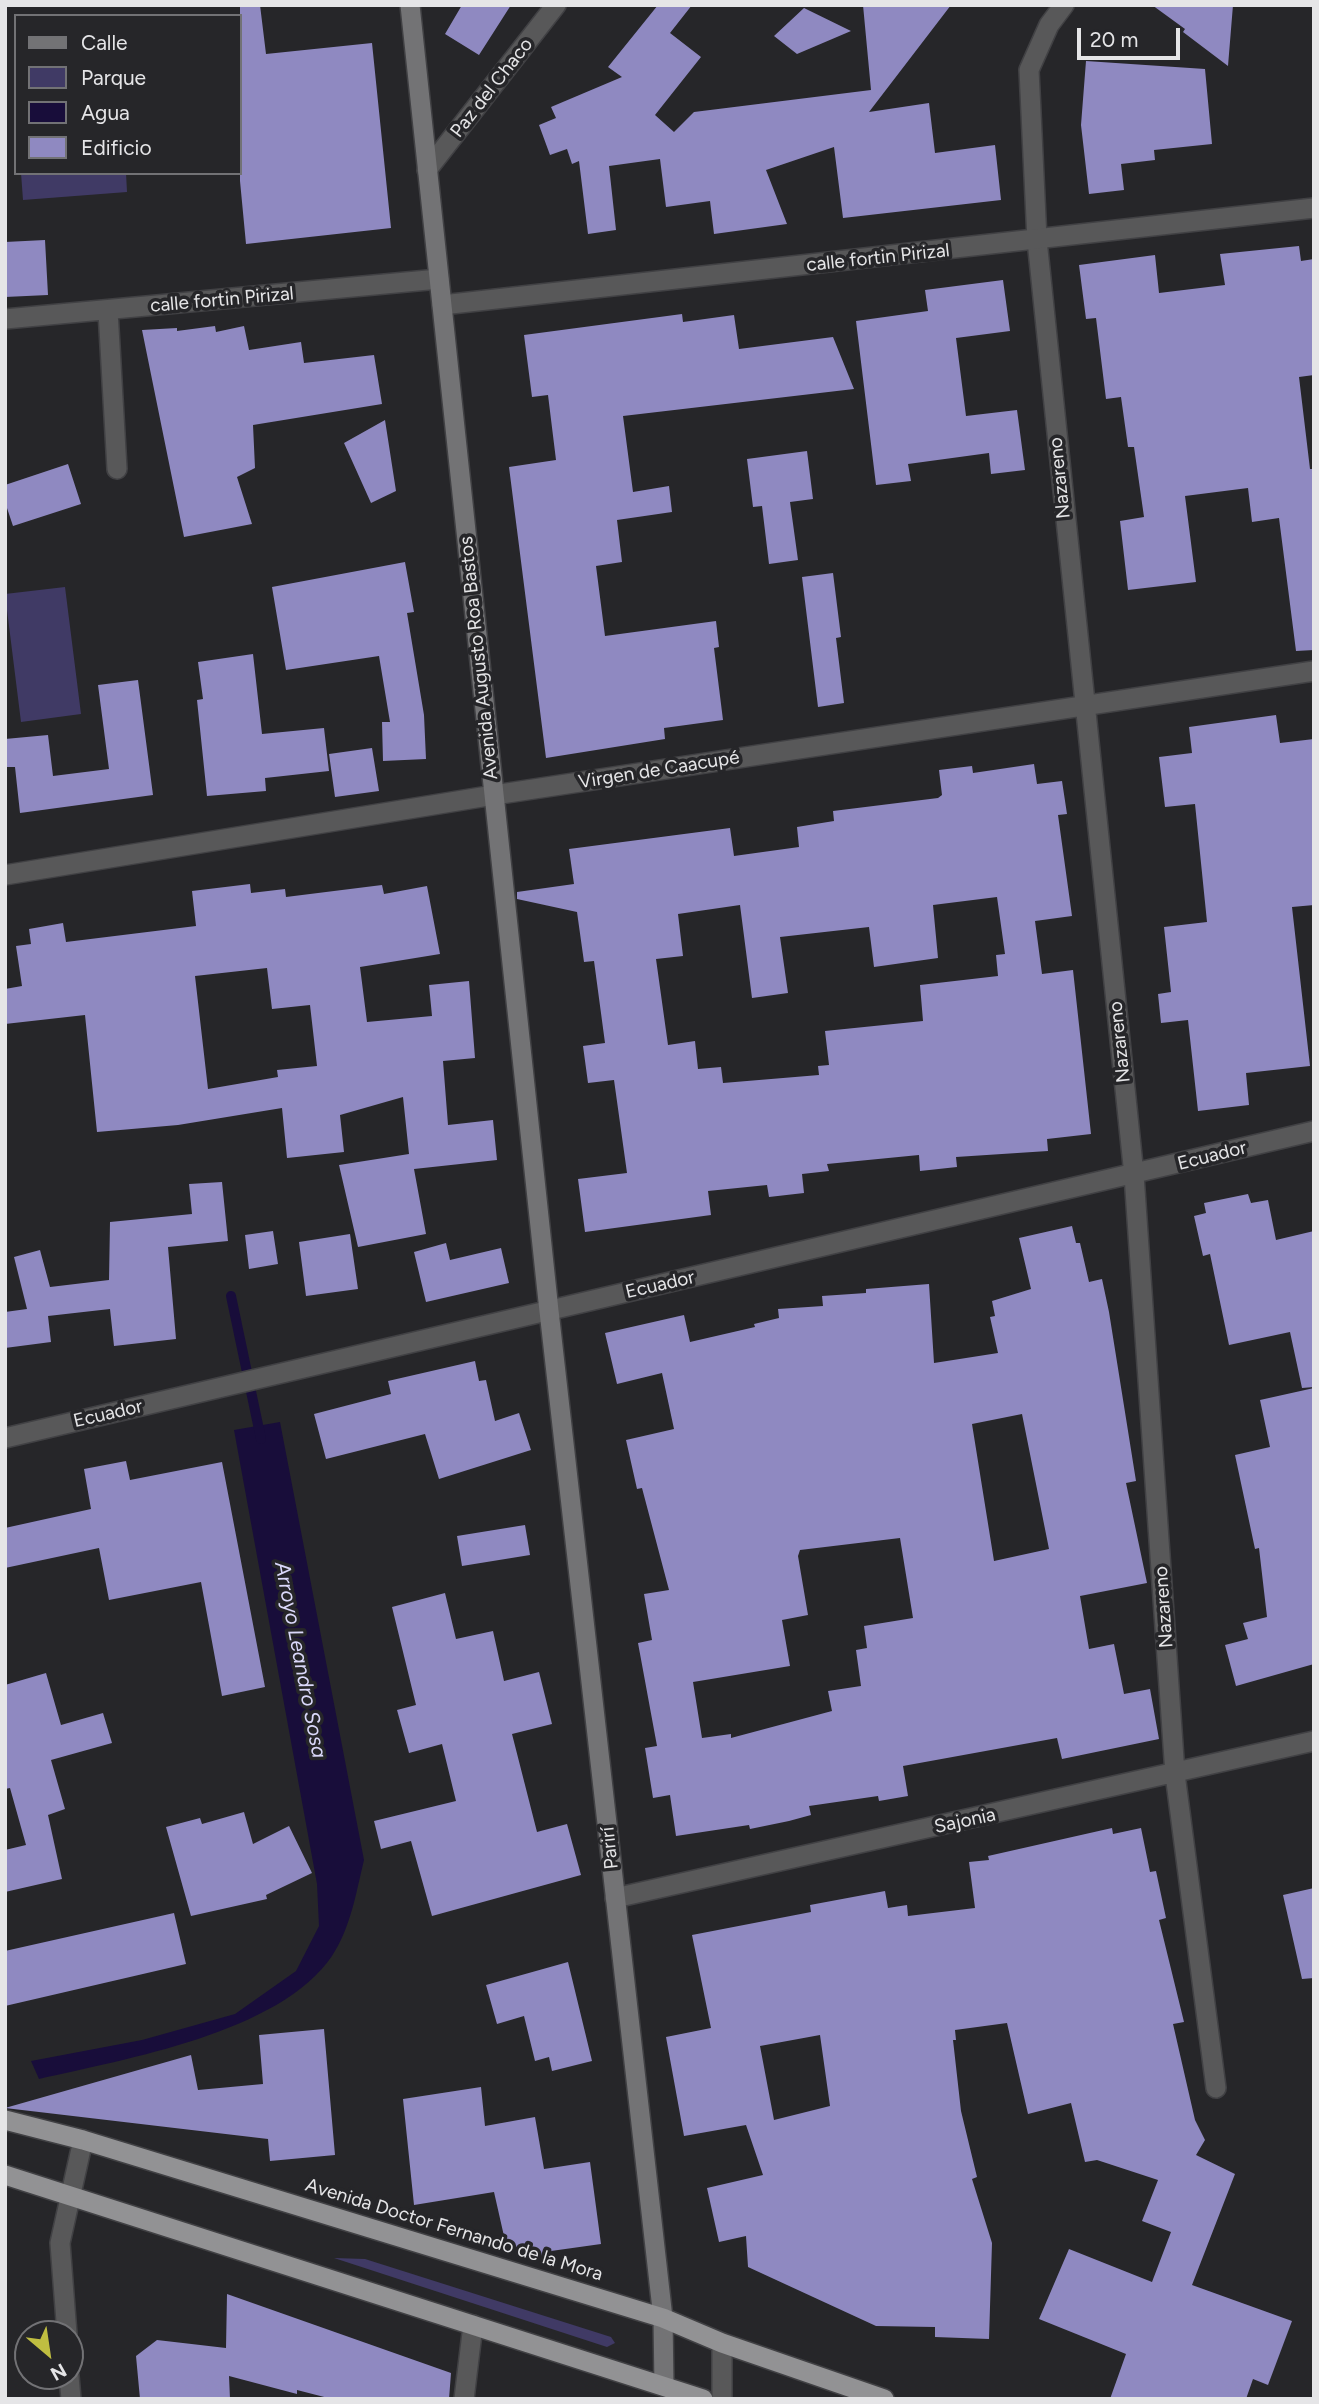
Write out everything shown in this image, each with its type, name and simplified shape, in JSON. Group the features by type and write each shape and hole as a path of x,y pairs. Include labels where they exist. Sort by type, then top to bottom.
{"highway":[{"name":"Avenida Doctor Fernando de la Mora","path":"5,2120 83,2140 663,2318 722,2343 884,2399"},
{"path":"5,2175 703,2399"}],"main road":[{"name":"Avenida Augusto Roa Bastos","path":"410,5 549,1311"},
{"name":"Parirí","path":"549,1311 663,2318 664,2386"}],"street":[{"name":"Paz del Chaco","path":"428,170 556,5"},
{"name":"Nazareno","path":"1065,5 1049,25 1029,69 1037,240 1083,706 1134,1175 1175,1774 1216,2088"},
{"name":"calle fortin Pirizal","path":"442,305 1314,208"},
{"name":"calle fortin Pirizal","path":"5,318 108,311 439,279"},
{"path":"108,311 117,469"},
{"name":"Virgen de Caacupé","path":"5,875 494,795 1314,671"},
{"name":"Ecuador","path":"5,1438 1314,1131"},
{"name":"Sajonia","path":"615,1898 1314,1741"},
{"path":"65,2320 60,2243 83,2140"},
{"path":"464,2399 473,2325"},
{"path":"722,2343 722,2399"}],"green space":[{"path":"21,175 126,175 127,192 23,200"},
{"path":"65,587 81,714 21,722 5,594"},
{"path":"334,2258 365,2259 611,2337 615,2343 607,2347"}],"water":[{"path":"280,1422 364,1860 348,1922 332,1956 308,1983 276,2005 198,2039 156,2052 39,2079 31,2061 142,2040 235,2014 296,1971 319,1926 317,1884 234,1430"}],"building":[{"path":"240,5 260,5 266,54 372,43 391,228 246,244 240,181"},
{"path":"462,5 511,5 479,55 445,34"},
{"path":"658,5 692,5 670,33 701,57 655,115 674,132 694,112 871,90 863,5 951,5 869,112 929,103 935,153 995,145 1001,200 843,218 834,147 766,170 787,224 714,234 710,201 666,207 660,159 609,166 616,230 588,234 579,161 572,164 567,149 550,155 539,125 556,118 551,107 622,77 608,67"},
{"path":"1152,5 1233,5 1228,66 1183,32 1185,29"},
{"path":"804,8 851,31 797,54 774,36"},
{"path":"1086,61 1205,69 1212,144 1154,150 1155,160 1121,164 1124,190 1089,194 1081,125"},
{"path":"45,240 48,295 5,297 5,242"},
{"path":"1299,246 1301,261 1314,259 1314,375 1299,377 1310,469 1314,469 1314,650 1296,651 1279,518 1252,522 1248,488 1185,496 1196,582 1128,590 1120,521 1144,517 1134,447 1128,447 1121,397 1106,399 1096,318 1086,319 1079,265 1155,255 1159,293 1225,285 1220,254"},
{"path":"1003,280 1010,331 956,338 966,416 1017,410 1025,470 991,474 989,453 908,464 911,481 876,485 856,321 928,311 925,290"},
{"path":"682,314 683,322 734,315 739,349 833,337 854,389 623,416 633,492 669,486 672,512 617,520 622,562 596,566 605,636 716,621 719,647 714,648 723,720 664,728 665,739 546,758 509,467 556,460 548,395 532,397 524,335"},
{"path":"215,326 216,332 244,326 249,350 301,342 304,363 374,355 382,404 253,425 255,468 237,477 252,524 184,537 142,330 177,328 177,331"},
{"path":"385,420 396,491 371,503 344,443"},
{"path":"807,451 813,499 790,502 798,560 769,564 762,506 753,507 747,459"},
{"path":"68,464 81,504 13,526 5,502 5,485"},
{"path":"405,562 414,612 407,613 424,715 426,759 383,761 382,722 390,722 379,656 286,670 272,587"},
{"path":"833,573 841,637 836,638 844,703 818,707 802,577"},
{"path":"253,654 262,734 324,728 329,771 265,778 266,791 207,796 197,700 203,699 198,662"},
{"path":"138,680 153,795 20,813 15,767 5,767 5,739 48,735 53,776 109,769 98,685"},
{"path":"1276,715 1280,743 1314,739 1314,905 1292,907 1310,1066 1246,1073 1249,1105 1198,1111 1188,1020 1161,1023 1158,994 1171,992 1164,927 1207,922 1195,804 1165,807 1159,757 1192,753 1189,727"},
{"path":"372,748 379,791 335,797 329,754"},
{"path":"1034,764 1037,784 1062,781 1067,814 1058,815 1072,916 1035,921 1042,974 1073,970 1091,1134 1047,1139 1048,1151 956,1157 957,1167 920,1171 919,1155 827,1164 829,1171 802,1174 804,1193 769,1197 767,1185 708,1191 711,1215 585,1232 578,1179 627,1173 614,1080 588,1083 583,1046 605,1043 594,961 584,962 577,912 517,899 517,892 574,884 569,849 730,828 734,856 799,847 797,827 834,821 833,811 938,798 942,795 939,770 972,766 973,773","holes":["997,897 1005,954 996,955 998,976 920,985 923,1021 825,1031 829,1065 818,1066 819,1075 723,1083 721,1067 698,1069 695,1041 668,1045 656,959 683,956 678,914 740,905 752,998 788,993 780,937 869,927 874,967 938,958 933,905"]},
{"path":"250,884 251,893 285,889 286,897 382,885 384,894 427,886 440,954 360,967 367,1022 432,1016 429,985 469,981 475,1058 443,1061 448,1125 493,1120 497,1160 414,1169 426,1234 358,1247 339,1165 409,1154 403,1097 340,1115 344,1152 287,1158 282,1108 178,1125 97,1132 85,1015 5,1024 5,989 22,986 16,946 31,944 29,929 63,923 66,942 196,926 192,891","holes":["267,968 272,1009 310,1005 317,1066 277,1070 278,1077 208,1089 195,976"]},
{"path":"222,1182 228,1241 168,1247 176,1339 114,1346 110,1309 48,1316 51,1342 5,1348 5,1312 27,1309 14,1257 40,1250 50,1287 109,1280 110,1222 192,1214 189,1184"},
{"path":"1248,1194 1251,1203 1268,1200 1276,1240 1314,1231 1314,1387 1302,1388 1290,1332 1229,1345 1210,1254 1203,1256 1194,1216 1206,1213 1204,1203"},
{"path":"1072,1226 1076,1243 1080,1243 1089,1282 1102,1279 1136,1481 1126,1483 1147,1583 1080,1596 1089,1649 1114,1644 1124,1694 1150,1689 1159,1739 1062,1759 1057,1738 903,1766 908,1796 879,1801 878,1796 809,1806 811,1815 789,1821 750,1829 749,1825 676,1836 670,1795 653,1798 645,1748 657,1746 638,1643 652,1640 644,1594 669,1590 642,1488 637,1489 626,1440 674,1429 662,1373 617,1384 605,1333 684,1315 690,1342 755,1327 754,1324 779,1318 778,1309 823,1306 822,1296 929,1284 934,1363 998,1353 990,1317 995,1316 992,1301 1031,1289 1019,1238","holes":["1022,1414 1049,1549 994,1561 972,1424","900,1538 913,1618 864,1626 867,1648 856,1650 861,1686 828,1691 832,1711 731,1738 731,1734 702,1738 693,1682 790,1666 782,1620 808,1615 798,1556 800,1550"]},
{"path":"273,1231 278,1264 249,1269 245,1235"},
{"path":"350,1234 358,1289 306,1296 299,1242"},
{"path":"446,1243 450,1260 501,1248 509,1283 426,1302 414,1252"},
{"path":"475,1361 479,1381 486,1380 495,1421 519,1413 531,1450 439,1479 425,1434 326,1459 314,1414 391,1394 388,1381"},
{"path":"1314,1388 1314,1664 1236,1686 1225,1645 1248,1639 1243,1623 1267,1617 1259,1548 1255,1549 1235,1455 1270,1447 1260,1400"},
{"path":"126,1461 130,1480 222,1462 265,1687 222,1696 201,1582 109,1600 99,1548 5,1568 5,1528 91,1509 84,1469"},
{"path":"525,1525 530,1555 462,1566 457,1536"},
{"path":"445,1593 456,1639 493,1631 504,1681 539,1672 552,1724 512,1734 537,1832 567,1824 581,1875 432,1916 411,1841 381,1849 374,1821 456,1801 442,1744 409,1753 397,1710 416,1705 392,1607"},
{"path":"46,1673 61,1725 103,1713 112,1743 51,1760 65,1809 48,1815 62,1879 5,1892 5,1850 26,1845 10,1788 5,1789 5,1685"},
{"path":"244,1812 253,1844 289,1826 312,1873 266,1895 267,1899 191,1916 166,1827 200,1818 202,1824"},
{"path":"1112,1828 1113,1834 1141,1828 1150,1872 1156,1871 1166,1918 1159,1920 1184,2022 1173,2024 1195,2120 1205,2140 1196,2155 1235,2174 1192,2285 1292,2321 1268,2385 1253,2379 1246,2399 1110,2399 1126,2354 1039,2319 1069,2249 1152,2282 1171,2232 1142,2221 1158,2180 1097,2160 1085,2162 1071,2103 1028,2114 1007,2023 955,2030 956,2040 953,2040 961,2111 977,2177 972,2179 992,2243 989,2339 935,2337 935,2327 876,2326 748,2267 746,2236 719,2242 707,2188 763,2175 746,2125 684,2136 666,2037 711,2028 692,1935 811,1912 810,1905 885,1891 888,1908 907,1905 908,1916 975,1908 969,1862 989,1860 988,1856","holes":["820,2035 830,2106 774,2120 760,2046"]},
{"path":"1314,1888 1314,1978 1302,1979 1283,1895"},
{"path":"174,1913 186,1964 5,2006 5,1951"},
{"path":"568,1962 592,2061 552,2071 549,2057 535,2061 524,2016 497,2024 486,1985"},
{"path":"324,2029 335,2155 270,2161 268,2139 5,2108 191,2055 198,2090 263,2084 259,2035"},
{"path":"481,2087 485,2126 535,2117 544,2169 590,2162 601,2244 551,2251 552,2260 506,2245 494,2192 414,2205 403,2099"},
{"path":"227,2294 451,2373 449,2399 332,2399 297,2390 297,2394 229,2376 230,2399 140,2399 136,2356 157,2340 226,2348"}],"waterway":[{"name":"Arroyo Leandro Sosa","path":"231,1296 261,1439"}]}
